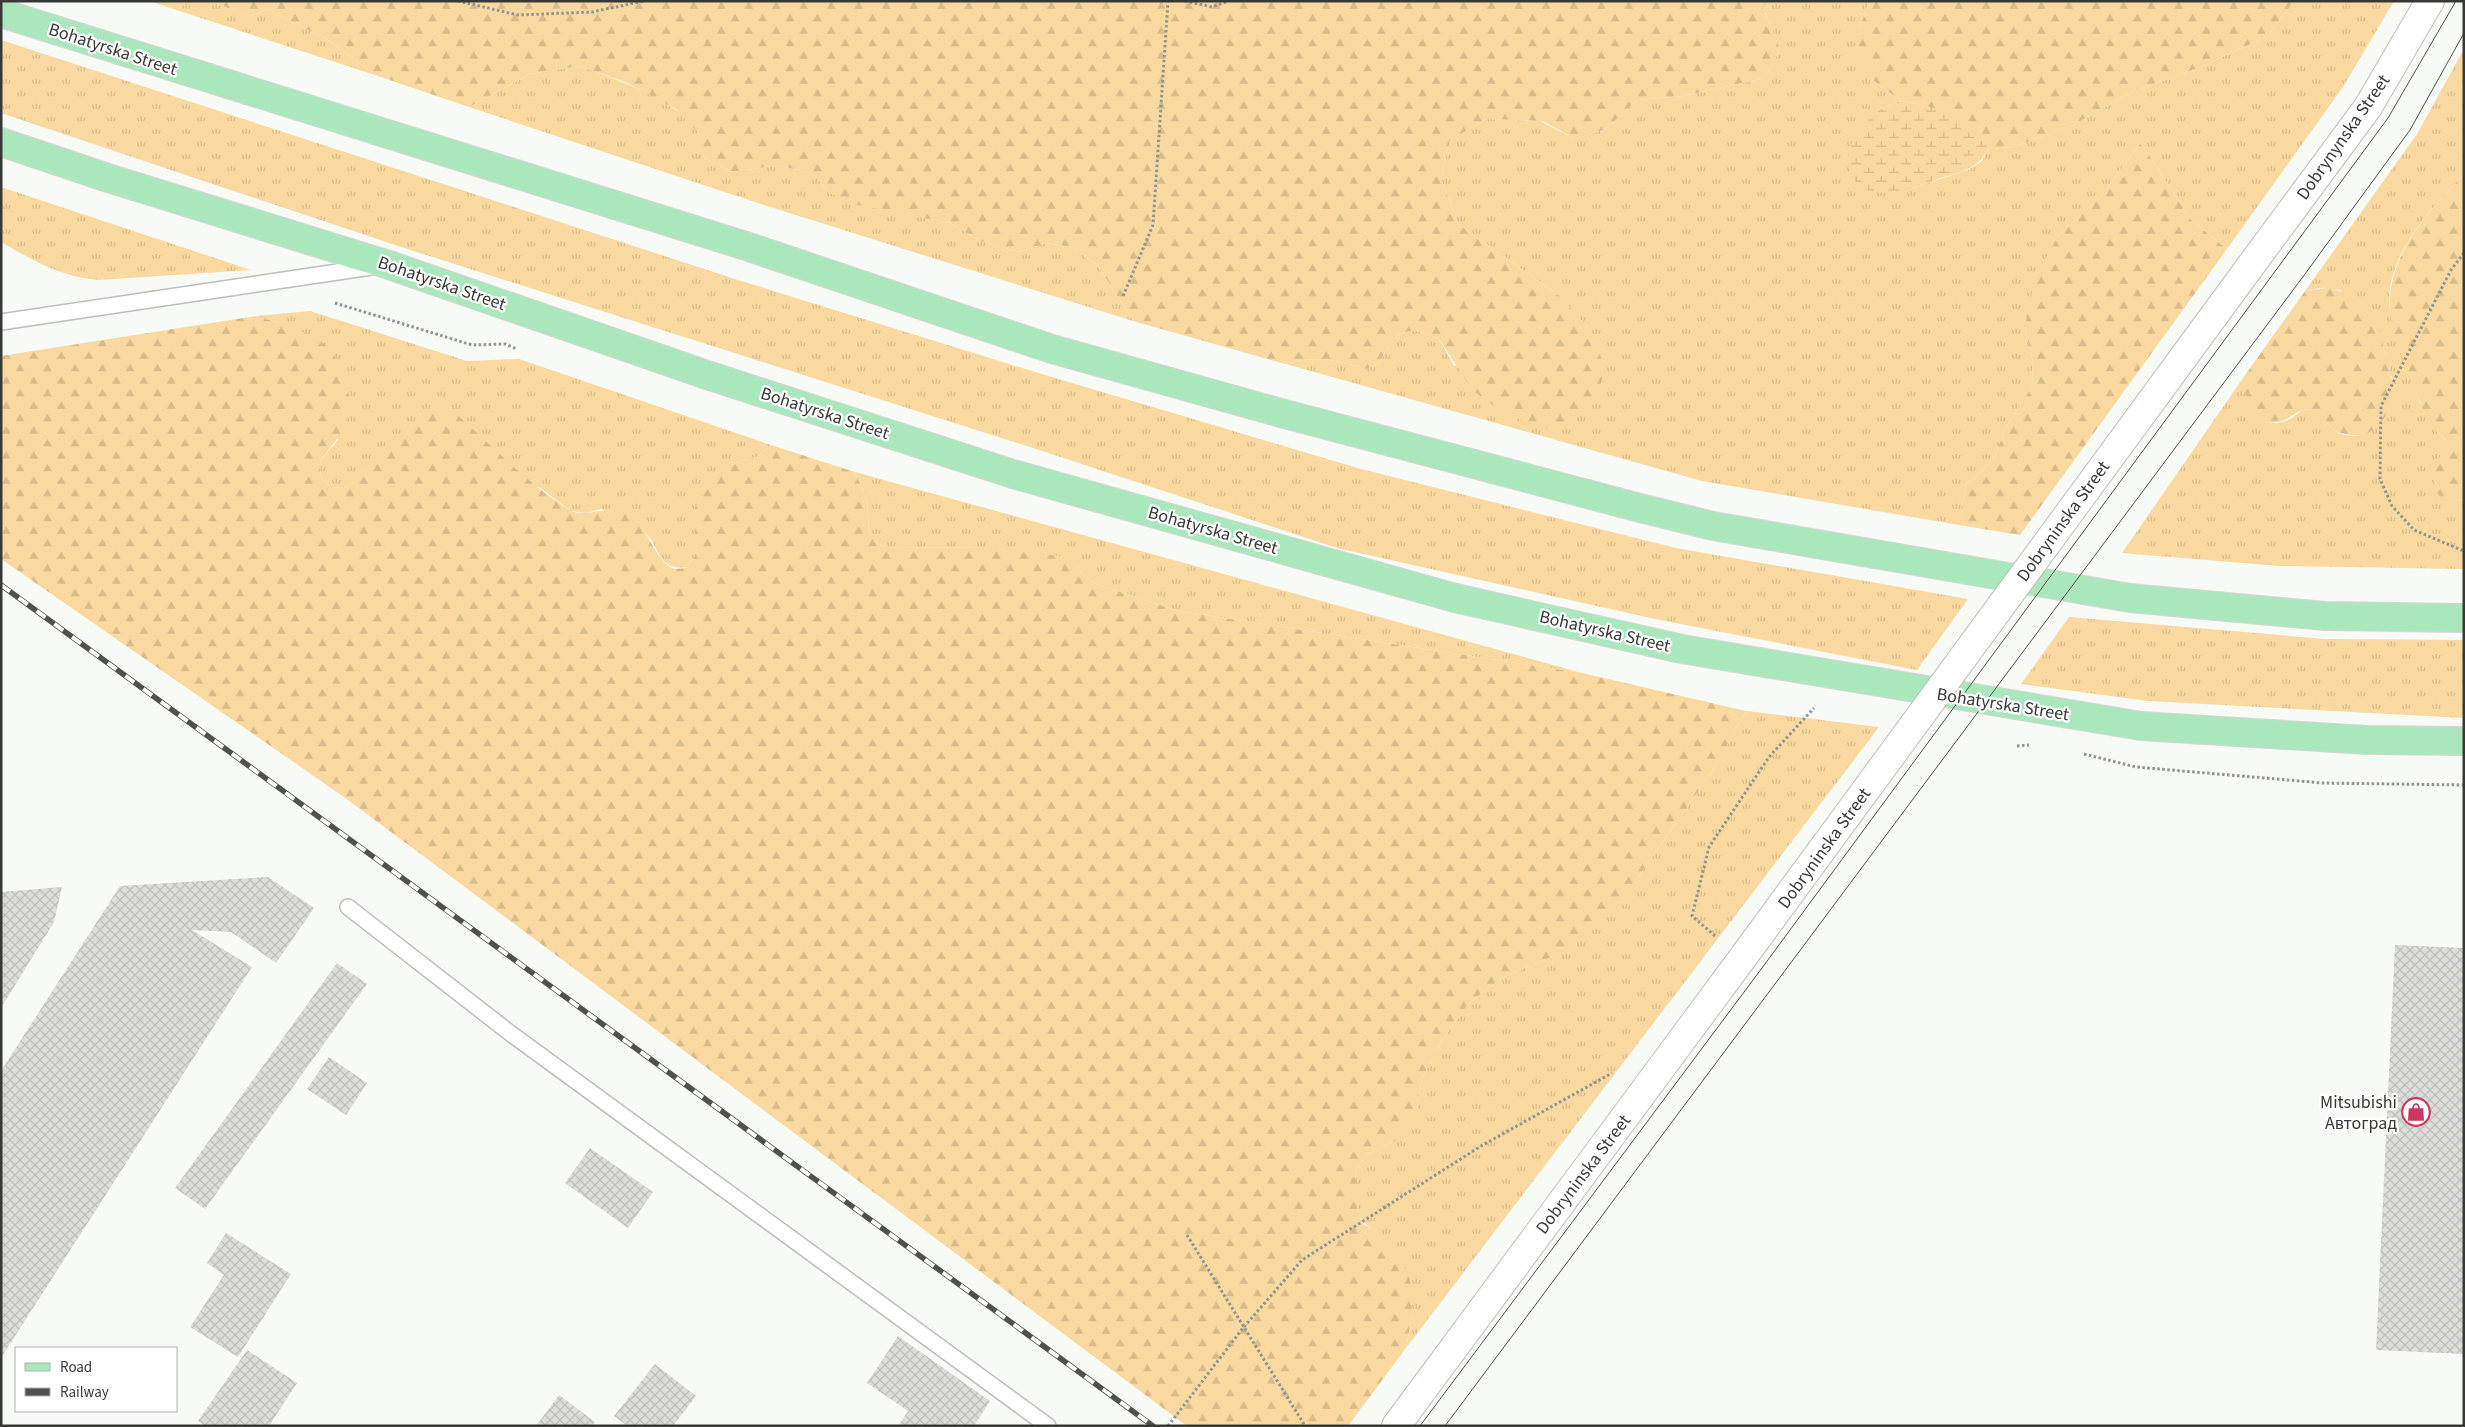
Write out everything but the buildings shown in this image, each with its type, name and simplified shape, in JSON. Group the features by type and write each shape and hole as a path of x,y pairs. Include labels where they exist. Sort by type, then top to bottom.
{"main road":[{"name":"Bohatyrska Street","path":"1,13 746,246 1052,349 1281,413 1713,526 2130,598 2325,616 2464,618"},
{"name":"Bohatyrska Street","path":"1,142 108,178 389,265 708,375 1013,474 1455,598 1682,649 2140,726 2367,740 2464,741"}],"street":[{"name":"Dobrynynska Street","path":"2249,268 2368,107 2430,1"},
{"name":"Dobryninska Street","path":"1396,1426 2249,268"}],"lane":[{"path":"1,322 389,265"},
{"path":"348,907 510,1033 1048,1426"}],"path":[{"path":"458,1 518,15 592,12 644,1"},
{"path":"1123,296 1153,225 1168,1"},
{"path":"1186,1 1212,7 1228,1"},
{"path":"2464,252 2451,270 2381,406 2380,479 2392,506 2414,530 2464,552"},
{"path":"1722,942 1692,916 1709,847 1768,757 1814,708"},
{"path":"2017,746 2034,744"},
{"path":"2078,752 2136,767 2323,783 2464,785"},
{"path":"1168,1426 1244,1328 1302,1260 1481,1146 1615,1071"},
{"path":"1187,1234 1306,1426"}],"green space":[{"path":"149,1 210,1 249,16 269,9 325,38 378,76"},
{"path":"210,1 1767,1 1763,8 1780,49 1765,78 1683,96 1637,100 1606,129 1575,139 1543,121 1487,119 1450,140 1441,178 1458,224 1561,297 1587,326 1605,367 1598,396 1577,417 1556,430 1522,421 1501,411 1472,390 1439,339 1414,330 1399,334 1379,363 1366,369 1345,363 1317,359 1285,364 1133,321 1099,267 1072,247 1046,243 1020,252 981,241 950,223 858,205 830,193 814,175 779,165 733,172 704,158 699,134 676,109 625,82 579,66 530,74 469,107 378,76 325,38 269,9 249,16"},
{"path":"1767,1 1869,1 1860,27 1874,81 1901,101 1881,109 1912,188 1968,170 1981,162 1989,149 2014,147 2073,125 2134,91 2200,67 2268,36 2294,1 2394,1 2343,87 2227,249 2191,220 2141,143 2100,197 2058,236 2025,329 2033,362 2032,387 2005,429 1995,456 1982,472 1966,484 1961,512 1965,526 1702,481 1286,364 1317,359 1345,363 1366,369 1379,363 1399,334 1414,330 1439,339 1454,366 1561,297 1458,224 1441,178 1450,140 1487,119 1540,121 1575,139 1606,129 1637,100 1683,96 1765,78 1780,49 1763,8"},
{"path":"1869,1 2294,1 2268,36 2200,67 2134,91 2073,125 2014,147 1989,149 1980,133 1918,104 1901,101 1874,81 1858,56 1860,27"},
{"path":"1,40 738,280 1045,375 1361,469 1676,548 1968,599 1917,670 1655,619 1337,548 1033,448 398,246 1,113"},
{"path":"2464,49 2464,174 2424,218 2402,253 2394,271 2390,290 2390,310 2404,360 2424,412 2428,420 2447,441 2457,501 2464,499 2464,569 2279,566 2122,553 2243,378 2243,384 2255,409 2266,421 2273,423 2282,422 2303,410 2310,409 2323,417 2333,429 2348,436 2356,436 2371,431 2383,419 2389,404 2393,378 2388,374 2391,365 2387,360 2375,320 2340,290 2320,288 2305,291 2417,134"},
{"path":"579,66 627,84 679,112 691,123 699,135 704,158 733,172 779,165 814,175 830,193 891,211 950,223 981,241 1020,252 1046,243 1072,247 1099,267 1133,321 764,205 469,107 530,74"},
{"path":"1901,101 1942,111 1962,120 1979,132 1989,149 1979,162 1961,172 1896,192 1888,193 1865,189 1851,175 1848,166 1850,148 1860,130 1873,116 1882,109"},
{"path":"2141,143 2191,220 2227,249 2020,535 1965,526 1961,512 1966,484 1982,472 1995,456 2005,429 2032,387 2033,362 2025,329 2028,304 2041,267 2058,236 2100,197"},
{"path":"2464,174 2464,499 2457,501 2441,498 2435,490 2434,464 2447,447 2447,441 2431,426 2426,417 2394,335 2390,308 2391,288 2403,251 2425,218"},
{"path":"1,187 251,270 98,280 71,275 47,267 1,242"},
{"path":"2327,288 2346,293 2362,303 2374,317 2381,335 2385,354 2391,365 2388,374 2398,385 2395,398 2384,419 2374,430 2361,435 2338,432 2311,409 2299,412 2279,422 2264,421 2252,407 2244,390 2243,378 2305,291"},
{"path":"310,311 467,361 519,359 771,445 757,457 730,463 695,507 695,556 687,567 677,567 665,562 645,532 631,523 602,509 585,513 571,511 539,487 367,468 346,488 331,487 321,478 320,461 338,440 279,323 256,316"},
{"path":"256,316 291,327 317,339 330,350 341,368 348,389 349,410 347,419 339,436 320,461 321,478 331,487 346,488 393,444 422,422 442,410 451,410 525,477 570,510 577,513 617,511 635,520 664,562 678,569 687,567 695,556 695,507 710,486 730,463 757,457 771,445 855,472 867,499 869,534 879,544 893,548 983,547 1060,556 1078,566 1084,577 1096,584 1179,611 1582,673 1746,711 1715,767 1631,887 1595,928 1549,958 1503,977 1469,1003 1441,1042 1422,1078 1417,1110 1408,1127 1395,1141 1368,1153 1355,1171 1358,1190 1357,1207 1363,1224 1375,1231 1398,1255 1410,1279 1412,1315 1406,1348 1348,1426 1187,1426 344,797 1,559 1,356"},
{"path":"855,472 1582,673 1179,611 1096,584 1084,577 1078,566 983,547 893,548 879,544 869,534 867,499"},
{"path":"2069,617 2325,639 2464,640 2464,718 2148,701 2021,684"},
{"path":"1746,711 1879,727 1406,1348 1412,1315 1375,1231 1367,1225 1359,1212 1355,1171 1368,1153 1395,1141 1417,1110 1422,1078 1441,1042 1469,1003 1503,977 1549,958 1631,887 1715,767"}],"tram line":[{"path":"1420,1426 1762,968 2388,118 2456,1"},
{"path":"1445,1426 2305,274 2410,130 2464,33"}],"railway":[{"path":"1,585 1153,1426"}],"place":[{"name":"Mitsubishi Автоград","path":"2416,1112"}]}
